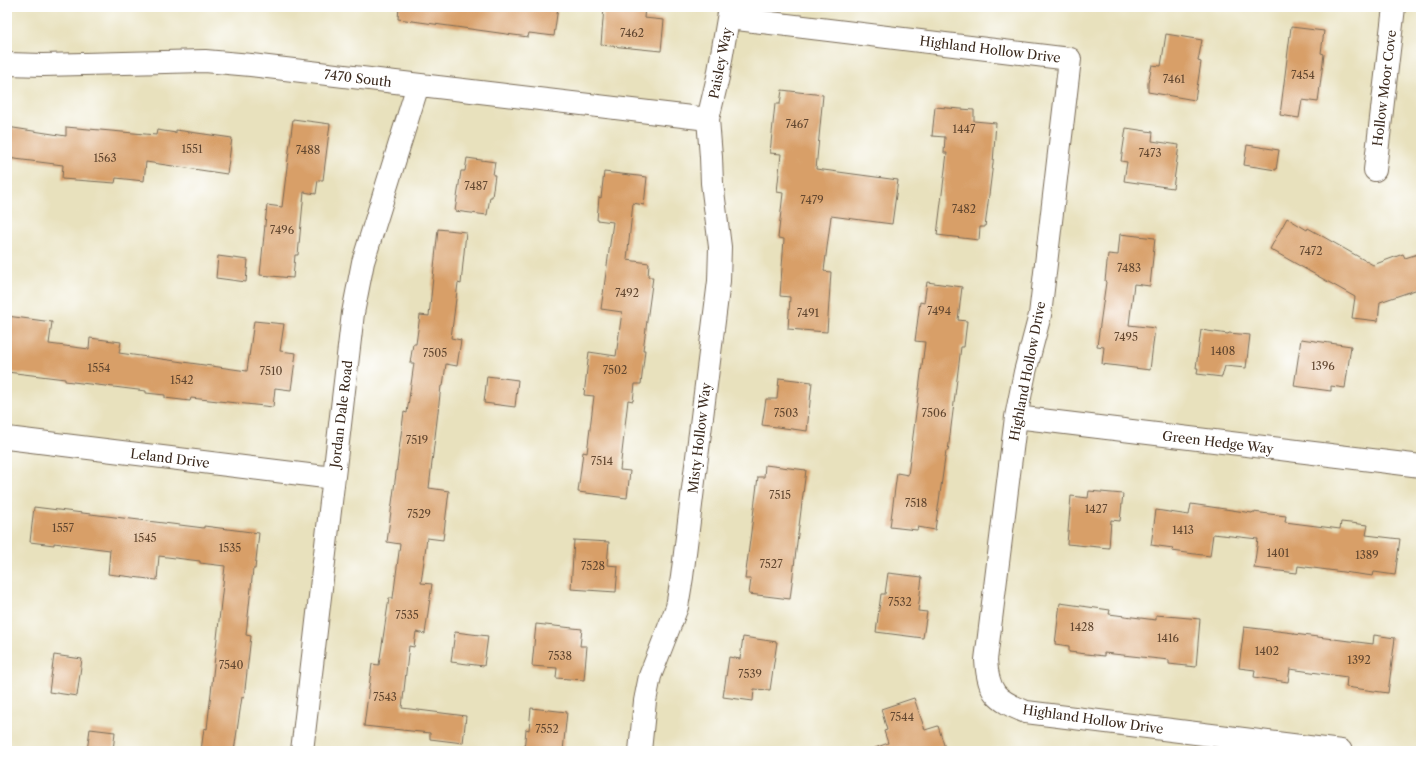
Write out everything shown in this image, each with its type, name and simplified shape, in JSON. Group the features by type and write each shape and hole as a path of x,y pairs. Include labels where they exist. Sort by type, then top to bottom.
{"street":[{"name":"Hollow Moor Cove","path":"1375,170 1394,7"},
{"name":"Paisley Way","path":"708,118 718,77 729,12"},
{"name":"Highland Hollow Drive","path":"729,12 1070,59 1040,315 1025,372 1016,417 986,660 987,678 993,692 1007,704 1026,712 1341,751"},
{"name":"7470 South","path":"7,64 43,65 205,61 251,65 708,118"},
{"name":"Jordan Dale Road","path":"302,751 353,313 363,262 418,84"},
{"name":"Misty Hollow Way","path":"640,751 650,676 677,607 719,281 720,247 712,183 708,118"},
{"name":"Green Hedge Way","path":"1016,417 1421,466"},
{"name":"Leland Drive","path":"7,438 333,478"}],"building":[{"path":"399,7 558,7 554,36 529,33 528,37 398,19"},
{"path":"604,7 645,7 644,18 664,20 661,51 601,45"},
{"path":"1291,27 1324,31 1321,53 1324,54 1318,102 1302,100 1299,118 1280,115"},
{"path":"1166,34 1202,40 1198,61 1201,62 1195,100 1148,92 1148,83 1152,65 1161,66"},
{"path":"782,90 823,95 816,169 898,180 892,224 831,216 824,271 831,272 827,332 788,329 790,297 780,296 784,239 778,238 783,193 777,192 781,154 770,153 775,104 780,104"},
{"path":"935,107 974,110 974,121 996,123 993,163 985,227 980,227 979,240 937,235 947,153 944,153 945,137 932,136"},
{"path":"293,119 330,124 323,180 318,180 316,194 304,192 298,255 295,255 293,278 260,275 267,205 282,207"},
{"path":"7,127 66,136 66,127 156,135 157,130 176,133 176,130 232,138 227,174 146,162 144,181 116,178 115,183 62,179 63,165 7,158"},
{"path":"1126,128 1153,132 1152,141 1179,145 1173,188 1124,181 1127,162 1121,161"},
{"path":"1247,145 1279,150 1276,170 1244,165"},
{"path":"467,158 495,162 492,197 490,197 487,215 455,211 461,171 465,171"},
{"path":"604,172 647,177 644,205 633,203 627,260 649,263 648,277 653,277 643,350 645,350 641,384 635,384 633,401 628,400 620,470 630,471 627,498 578,492 583,452 587,453 594,396 584,395 589,352 616,356 622,312 601,309 613,222 597,220 599,197 601,198"},
{"path":"1287,218 1307,230 1308,228 1373,265 1403,254 1405,258 1421,253 1421,288 1380,302 1378,321 1352,318 1355,297 1270,249"},
{"path":"438,229 466,232 461,284 458,283 451,338 461,340 457,366 446,364 443,386 441,386 429,488 449,491 443,540 427,538 421,583 432,584 425,634 416,632 414,647 409,646 402,708 466,716 463,743 430,739 430,733 364,726 372,664 379,665 389,598 393,598 400,544 387,542 404,412 407,413 414,363 410,363 413,344 416,344 420,315 429,316"},
{"path":"1120,234 1155,238 1150,286 1134,284 1129,325 1155,328 1150,370 1102,364 1104,347 1097,346 1106,282 1108,254 1118,255"},
{"path":"218,256 248,260 246,282 216,278"},
{"path":"927,282 962,287 958,320 967,321 964,347 961,347 948,451 946,451 935,530 918,527 917,530 890,527 897,473 908,475 925,342 915,341 920,302 924,303"},
{"path":"7,316 52,322 49,344 89,349 90,338 121,342 119,353 247,371 254,321 284,324 280,351 296,353 291,390 275,388 273,407 191,398 190,401 165,398 165,395 146,393 146,391 7,372"},
{"path":"1201,330 1228,334 1250,335 1246,368 1225,366 1222,377 1197,374 1198,368 1196,368"},
{"path":"1301,339 1351,346 1345,388 1331,386 1331,391 1294,386"},
{"path":"487,376 518,380 515,407 484,403"},
{"path":"779,378 812,382 807,431 762,425 766,399 777,399"},
{"path":"765,465 806,470 790,599 749,594 751,579 745,579 758,477 764,477"},
{"path":"1089,491 1123,494 1120,521 1111,520 1109,548 1067,544 1071,496 1088,498"},
{"path":"1191,504 1252,513 1286,516 1285,522 1340,529 1341,522 1368,525 1366,535 1400,539 1395,575 1374,572 1373,576 1298,566 1297,573 1254,568 1258,539 1213,534 1210,556 1172,551 1173,548 1151,545 1156,510 1189,515"},
{"path":"34,507 204,528 204,526 259,533 255,569 253,569 246,635 251,636 244,698 242,697 234,751 201,751 204,728 207,729 225,566 159,556 157,580 108,574 110,550 54,543 54,545 30,542"},
{"path":"574,540 609,542 607,565 618,566 616,592 571,589"},
{"path":"888,573 922,577 918,611 927,612 923,638 876,632 881,594 885,594"},
{"path":"1060,603 1110,610 1109,614 1156,620 1156,615 1200,619 1196,667 1169,664 1169,660 1104,653 1104,656 1069,652 1069,646 1055,644"},
{"path":"536,624 582,629 580,646 587,646 584,680 556,678 557,668 532,666"},
{"path":"1244,627 1373,644 1374,635 1395,638 1388,693 1346,687 1347,677 1290,669 1288,682 1254,677 1255,670 1239,668"},
{"path":"455,632 488,636 484,666 451,662"},
{"path":"743,637 777,642 770,690 754,689 753,701 723,697 729,657 740,659"},
{"path":"54,655 82,659 77,696 49,692"},
{"path":"914,698 925,730 938,726 946,751 875,751 875,748 888,743 884,731 887,730 881,709"},
{"path":"531,708 567,712 563,751 524,751 526,729 529,730"},
{"path":"90,729 115,732 113,751 87,751"}]}
